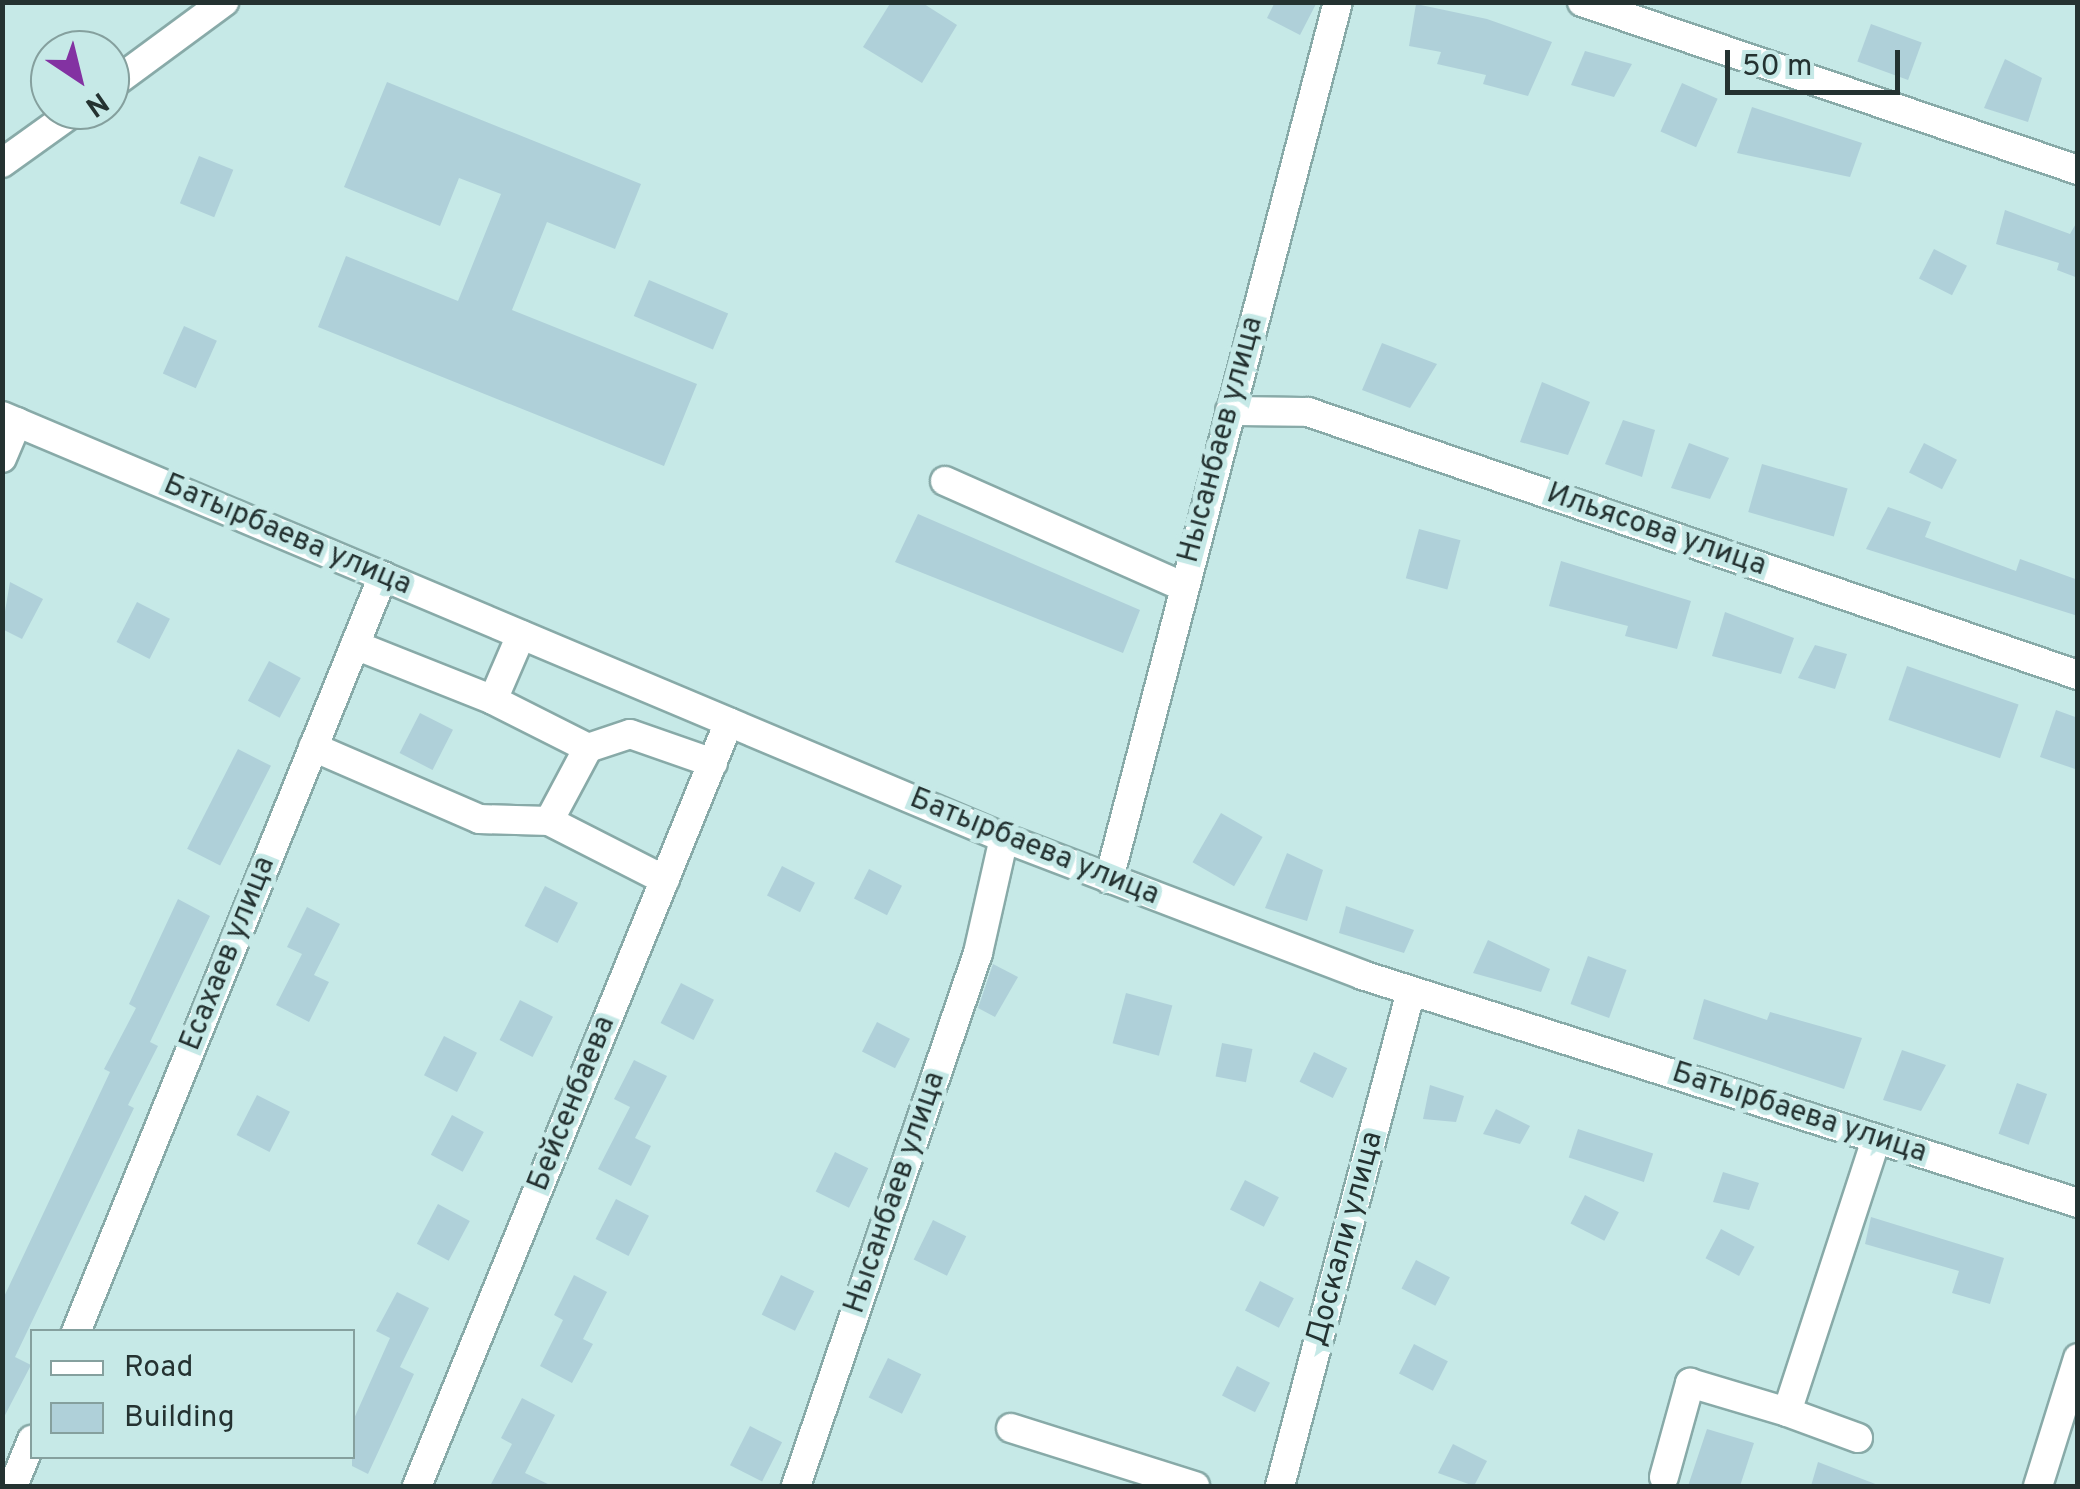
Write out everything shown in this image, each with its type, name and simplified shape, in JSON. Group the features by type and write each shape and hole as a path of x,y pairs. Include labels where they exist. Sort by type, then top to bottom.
{"street":[{"path":"130,71 224,2"},
{"name":"Нысанбаев улица","path":"1109,878 1165,677 1182,586 1338,2"},
{"path":"1582,2 2078,170"},
{"path":"2,163 48,130"},
{"name":"Ильясова улица","path":"1230,411 1308,412 2078,676"},
{"path":"2,458 10,419"},
{"name":"Батырбаева улица","path":"10,419 1004,838 1109,878 1412,991 2078,1203"},
{"path":"945,481 1182,586"},
{"name":"Есахаев улица","path":"77,1329 383,576"},
{"path":"493,700 521,635"},
{"path":"355,645 493,700 588,748"},
{"name":"Бейсенбаева","path":"417,1486 729,722"},
{"path":"549,821 588,748 630,734 713,763"},
{"path":"313,747 480,820 549,821 665,880"},
{"name":"Нысанбаев улица","path":"796,1486 978,953 1004,838"},
{"name":"Доскали улица","path":"1280,1486 1412,991"},
{"path":"1786,1412 1876,1139"},
{"path":"2038,1486 2078,1358"},
{"path":"1664,1477 1690,1383 1858,1438"},
{"path":"1011,1428 1195,1486"},
{"path":"14,1486 30,1445"}],"building":[{"path":"891,2 921,2 957,25 922,83 863,47"},
{"path":"1275,2 1317,2 1300,35 1267,18"},
{"path":"1416,4 1487,19 1552,42 1528,96 1483,84 1486,75 1437,64 1441,52 1409,46"},
{"path":"1871,24 1922,42 1908,80 1857,62"},
{"path":"1585,51 1632,64 1614,97 1571,85"},
{"path":"2005,59 2042,78 2028,122 1984,108"},
{"path":"387,82 641,184 615,249 547,222 512,310 697,384 664,466 318,327 346,256 458,301 501,194 459,178 440,226 344,187"},
{"path":"1682,83 1718,99 1696,147 1660,131"},
{"path":"1752,107 1862,143 1850,177 1737,153"},
{"path":"199,156 233,170 214,217 180,203"},
{"path":"2005,210 2070,234 2078,220 2078,278 2057,270 2059,263 1996,244"},
{"path":"1934,249 1967,266 1952,295 1919,278"},
{"path":"649,280 728,314 713,350 634,316"},
{"path":"184,326 217,341 196,388 163,374"},
{"path":"1382,343 1437,364 1410,408 1362,390"},
{"path":"1542,382 1590,402 1568,455 1520,442"},
{"path":"1623,420 1655,430 1642,477 1605,464"},
{"path":"1689,443 1729,458 1710,499 1671,488"},
{"path":"1924,443 1957,460 1942,489 1909,472"},
{"path":"1762,464 1848,489 1834,537 1748,512"},
{"path":"1888,507 1931,522 1925,537 2016,571 2020,559 2078,580 2078,616 1866,549"},
{"path":"918,514 1140,610 1123,653 895,562"},
{"path":"1419,529 1461,540 1447,589 1406,578"},
{"path":"1561,561 1691,601 1677,649 1625,636 1628,626 1549,606"},
{"path":"10,582 43,599 22,639 2,629"},
{"path":"137,602 170,619 150,659 117,642"},
{"path":"1725,612 1794,638 1781,674 1712,656"},
{"path":"1815,645 1847,654 1835,689 1798,678"},
{"path":"269,661 301,678 280,718 248,701"},
{"path":"1907,666 2019,704 2000,758 1888,720"},
{"path":"2056,710 2078,718 2078,770 2040,757"},
{"path":"420,713 453,730 433,770 400,753"},
{"path":"238,749 271,766 220,866 187,849"},
{"path":"1221,813 1263,837 1234,886 1192,862"},
{"path":"1287,853 1323,870 1307,921 1265,908"},
{"path":"782,866 815,883 800,912 767,895"},
{"path":"869,869 902,886 887,915 854,898"},
{"path":"545,886 578,903 558,943 525,926"},
{"path":"178,899 210,916 150,1042 158,1046 128,1105 134,1108 15,1357 30,1367 2,1421 2,1301 110,1072 104,1069 136,1008 129,1004"},
{"path":"1346,906 1414,930 1404,953 1339,933"},
{"path":"307,907 340,924 314,975 329,982 309,1022 276,1005 302,954 287,947"},
{"path":"1488,940 1550,969 1541,992 1473,973"},
{"path":"1588,956 1627,970 1609,1018 1571,1004"},
{"path":"993,964 1018,977 995,1017 978,1008"},
{"path":"681,983 714,1000 694,1040 661,1023"},
{"path":"1126,993 1172,1005 1159,1056 1113,1043"},
{"path":"1704,999 1767,1020 1770,1012 1862,1038 1844,1089 1693,1039"},
{"path":"520,1000 553,1017 533,1057 500,1040"},
{"path":"877,1022 910,1039 895,1068 862,1051"},
{"path":"444,1036 477,1053 457,1092 424,1075"},
{"path":"1222,1043 1252,1049 1246,1082 1216,1076"},
{"path":"1902,1050 1946,1065 1921,1111 1883,1100"},
{"path":"1314,1052 1347,1068 1333,1098 1300,1082"},
{"path":"634,1060 667,1076 635,1138 651,1146 631,1186 598,1169 630,1107 614,1099"},
{"path":"2017,1083 2047,1094 2029,1145 1999,1134"},
{"path":"1430,1085 1464,1096 1456,1122 1423,1119"},
{"path":"257,1095 290,1112 270,1152 237,1135"},
{"path":"1496,1109 1530,1126 1520,1144 1483,1134"},
{"path":"452,1115 484,1132 463,1172 431,1155"},
{"path":"1578,1129 1653,1153 1644,1182 1569,1158"},
{"path":"835,1152 868,1168 849,1208 816,1192"},
{"path":"1723,1172 1759,1183 1749,1210 1713,1202"},
{"path":"1245,1180 1279,1197 1264,1227 1230,1209"},
{"path":"1585,1195 1619,1212 1604,1241 1570,1224"},
{"path":"616,1199 649,1216 629,1256 596,1239"},
{"path":"438,1204 470,1221 449,1261 417,1244"},
{"path":"1871,1217 2004,1258 1990,1304 1952,1293 1959,1271 1865,1244"},
{"path":"933,1220 966,1236 947,1276 914,1260"},
{"path":"1721,1229 1755,1247 1739,1276 1706,1258"},
{"path":"1416,1260 1450,1277 1435,1306 1401,1289"},
{"path":"574,1275 607,1292 583,1339 593,1344 572,1383 540,1366 563,1320 554,1315"},
{"path":"781,1275 814,1291 795,1331 762,1315"},
{"path":"1260,1281 1294,1298 1279,1328 1245,1310"},
{"path":"397,1292 429,1308 400,1367 414,1374 368,1474 352,1466 352,1459 355,1416 390,1338 376,1331"},
{"path":"1414,1344 1448,1361 1433,1391 1399,1373"},
{"path":"888,1358 921,1374 902,1414 869,1398"},
{"path":"1237,1366 1270,1383 1255,1412 1222,1395"},
{"path":"522,1398 555,1415 525,1473 552,1486 490,1486 512,1444 501,1438"},
{"path":"750,1426 782,1442 762,1482 730,1465"},
{"path":"1707,1429 1754,1443 1740,1486 1688,1486"},
{"path":"1453,1444 1487,1461 1474,1486 1438,1473"},
{"path":"1818,1462 1878,1485 1878,1486 1811,1486"}]}
